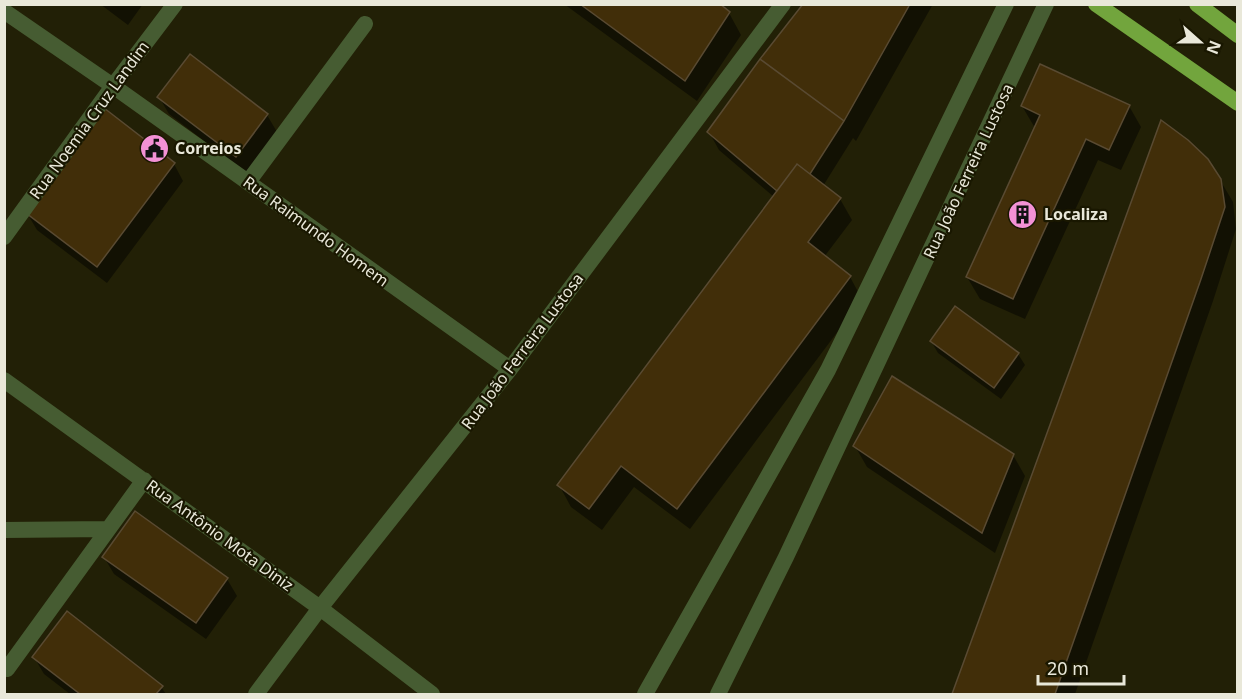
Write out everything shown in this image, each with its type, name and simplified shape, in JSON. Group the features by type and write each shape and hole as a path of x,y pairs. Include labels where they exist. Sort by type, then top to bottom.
{"highway":[{"path":"1096,4 1238,103"},
{"path":"1197,4 1238,35"}],"street":[{"name":"Rua Noemia Cruz Landim","path":"4,237 175,4"},
{"name":"Rua João Ferreira Lustosa","path":"256,694 320,608 510,369 783,4"},
{"path":"645,694 828,370 1006,4"},
{"name":"Rua João Ferreira Lustosa","path":"718,694 786,557 1046,4"},
{"name":"Rua Raimundo Homem","path":"4,11 510,369"},
{"path":"248,182 365,24"},
{"name":"Rua Antônio Mota Diniz","path":"4,380 320,608 432,694"},
{"path":"7,669 144,480"},
{"path":"4,530 108,529"}],"building":[{"path":"580,4 720,4 730,12 685,81"},
{"path":"803,4 910,4 844,121 760,59"},
{"path":"190,54 268,114 236,157 157,97"},
{"path":"760,59 844,121 810,174 797,164 777,191 707,132"},
{"name":"Localiza","path":"1040,64 1130,105 1109,150 1086,139 1013,299 966,277 1040,115 1021,106"},
{"path":"104,108 175,163 97,267 26,213"},
{"path":"1161,120 1188,140 1208,159 1221,179 1225,207 1055,694 952,694"},
{"path":"797,164 841,198 808,242 851,276 677,509 621,466 589,509 557,485"},
{"path":"955,306 1019,353 994,388 930,341"},
{"path":"892,376 1014,454 982,533 853,446"},
{"path":"135,511 228,578 196,623 102,557"},
{"path":"67,611 163,686 156,694 80,694 32,657"}],"place":[{"name":"Correios","path":"154,148"},
{"name":"Localiza","path":"1023,214"}]}
